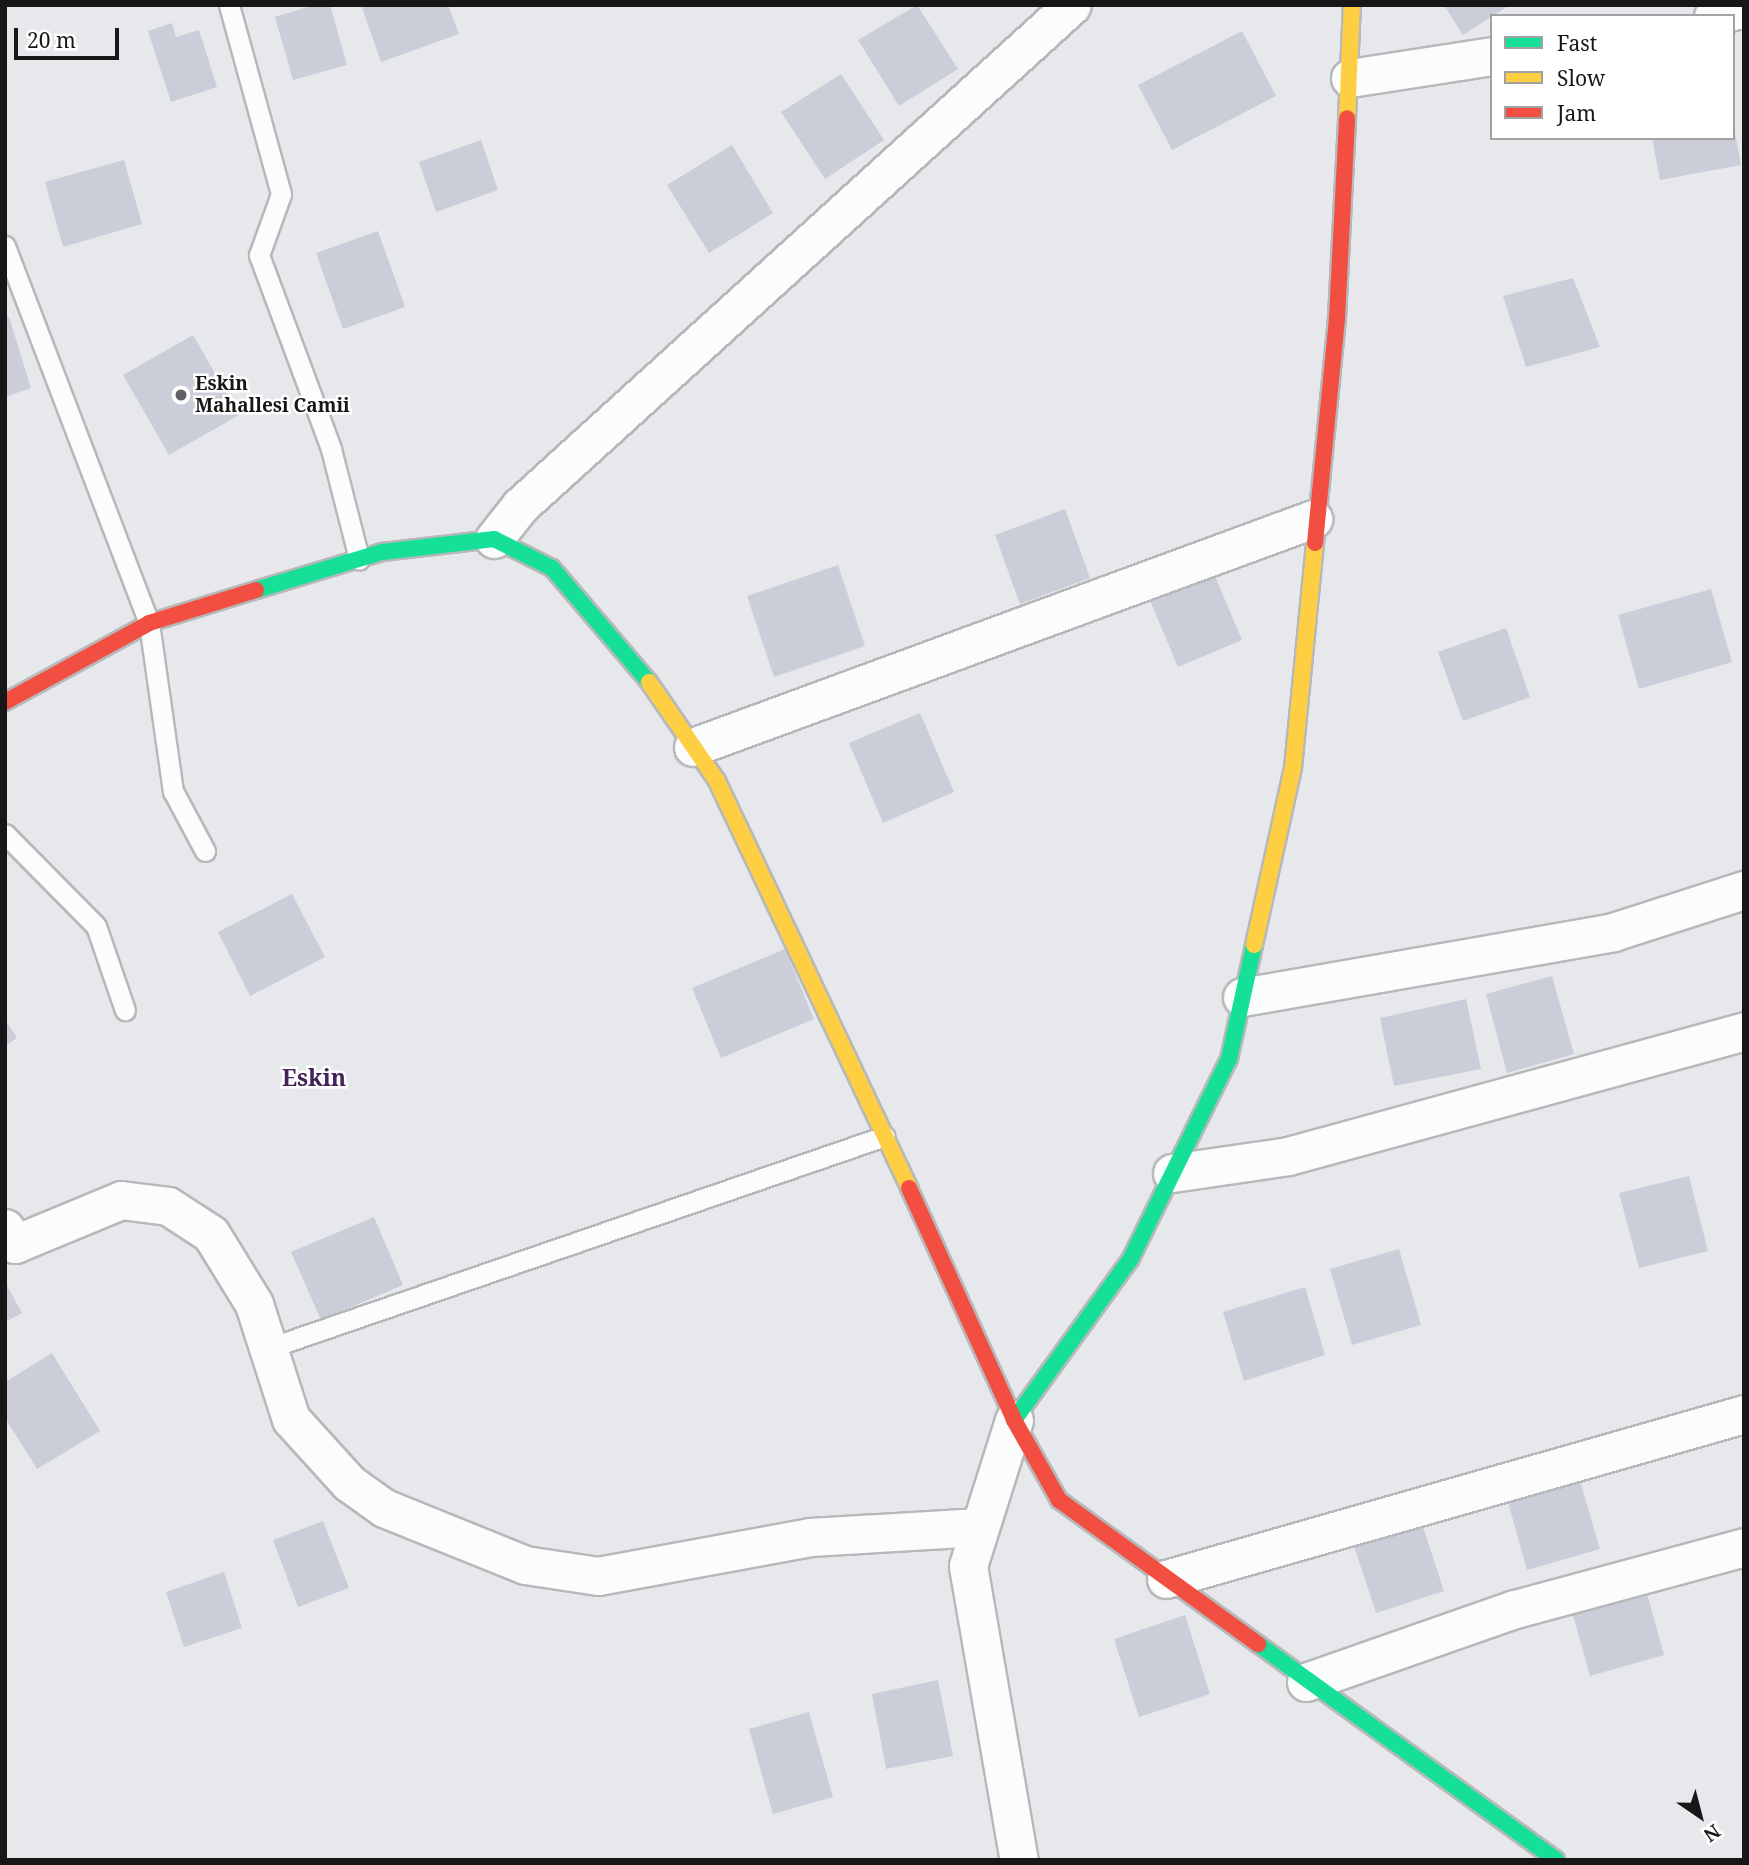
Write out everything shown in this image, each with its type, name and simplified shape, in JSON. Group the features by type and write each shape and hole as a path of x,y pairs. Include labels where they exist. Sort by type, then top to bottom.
{"street":[{"path":"494,539 520,506 1072,5"},
{"path":"1019,1860 968,1566 1013,1420 1051,1377 1129,1260 1229,1059 1293,768 1313,519 1337,318 1352,5"},
{"path":"1721,14 1744,8"},
{"path":"1350,78 1490,56"},
{"path":"693,747 1313,519"},
{"path":"5,702 149,622 359,559 494,539 552,568 633,660 716,781 821,992 1013,1420 1059,1500 1306,1682 1556,1860"},
{"path":"1242,997 1613,932 1744,890"},
{"path":"1172,1173 1288,1156 1744,1031"},
{"path":"5,1228 15,1244 121,1200 168,1206 211,1234 254,1304 291,1419 349,1483 384,1508 526,1565 598,1576 810,1538 980,1527"},
{"path":"1166,1579 1744,1414"},
{"path":"1306,1682 1515,1609 1744,1547"}],"lane":[{"path":"229,5 281,194 259,255 331,449 359,559"},
{"path":"5,246 149,622 173,791 205,851"},
{"path":"5,834 96,926 124,1010"},
{"path":"269,1348 885,1136"}],"building":[{"path":"314,5 330,5 347,65 293,80 275,17"},
{"path":"361,5 448,5 459,34 381,62"},
{"path":"917,5 958,69 899,106 858,40"},
{"path":"1444,5 1510,5 1496,14 1490,14 1490,18 1463,35"},
{"path":"172,23 176,37 199,30 217,87 171,102 148,31"},
{"path":"1242,31 1276,96 1172,150 1138,85"},
{"path":"841,74 884,140 825,179 781,112"},
{"path":"1735,133 1741,165 1660,180 1652,140 1735,140"},
{"path":"481,140 498,190 436,212 419,162"},
{"path":"732,145 773,213 709,253 667,185"},
{"path":"124,160 142,224 63,247 45,182"},
{"path":"378,231 405,307 343,329 316,253"},
{"path":"1573,278 1600,347 1526,367 1503,296"},
{"path":"9,317 31,388 5,397 5,318"},
{"name":"Eskin Mahallesi Camii","path":"193,335 239,415 169,455 123,375"},
{"path":"1065,509 1090,578 1020,604 995,535"},
{"path":"838,565 865,646 774,677 747,596"},
{"path":"1212,569 1242,640 1178,667 1148,596"},
{"path":"1711,589 1732,662 1639,689 1618,615"},
{"path":"1506,628 1530,697 1463,721 1438,652"},
{"path":"920,713 954,792 883,823 849,743"},
{"path":"292,894 325,957 250,996 218,932"},
{"path":"785,949 814,1019 721,1058 692,988"},
{"path":"1552,976 1574,1054 1507,1073 1486,994"},
{"path":"1466,999 1481,1069 1394,1086 1380,1018"},
{"path":"5,1019 17,1038 5,1046"},
{"path":"1689,1176 1708,1251 1639,1268 1619,1193"},
{"path":"374,1217 403,1285 321,1320 291,1252"},
{"path":"1399,1249 1421,1325 1352,1345 1330,1269"},
{"path":"5,1282 22,1313 5,1322"},
{"path":"1305,1287 1325,1355 1244,1381 1223,1312"},
{"path":"52,1353 100,1431 37,1469 5,1418 5,1382"},
{"path":"1580,1481 1600,1549 1527,1570 1508,1502"},
{"path":"1420,1518 1444,1591 1376,1613 1352,1540"},
{"path":"323,1521 349,1588 298,1607 273,1540"},
{"path":"224,1572 242,1628 184,1647 166,1592"},
{"path":"1646,1590 1664,1655 1590,1676 1572,1612"},
{"path":"1185,1615 1210,1694 1139,1717 1114,1639"},
{"path":"938,1680 953,1756 886,1769 872,1694"},
{"path":"809,1712 833,1797 773,1814 749,1729"}],"traffic: fast":[{"path":"256,590 382,552 494,539 552,568 649,682"},
{"path":"1014,1420 1130,1260 1229,1059 1254,945"},
{"path":"1258,1644 1556,1860"}],"traffic: slow":[{"path":"1347,118 1352,5"},
{"path":"1254,945 1293,768 1315,543"},
{"path":"649,682 717,781 909,1188"}],"traffic: jam":[{"path":"1315,543 1337,318 1347,118"},
{"path":"5,702 149,623 256,590"},
{"path":"909,1188 1014,1420 1059,1500 1258,1644"}],"place":[{"name":"Eskin Mahallesi Camii","path":"181,395"}],"district":[{"name":"Eskin","path":"314,1077"}]}
